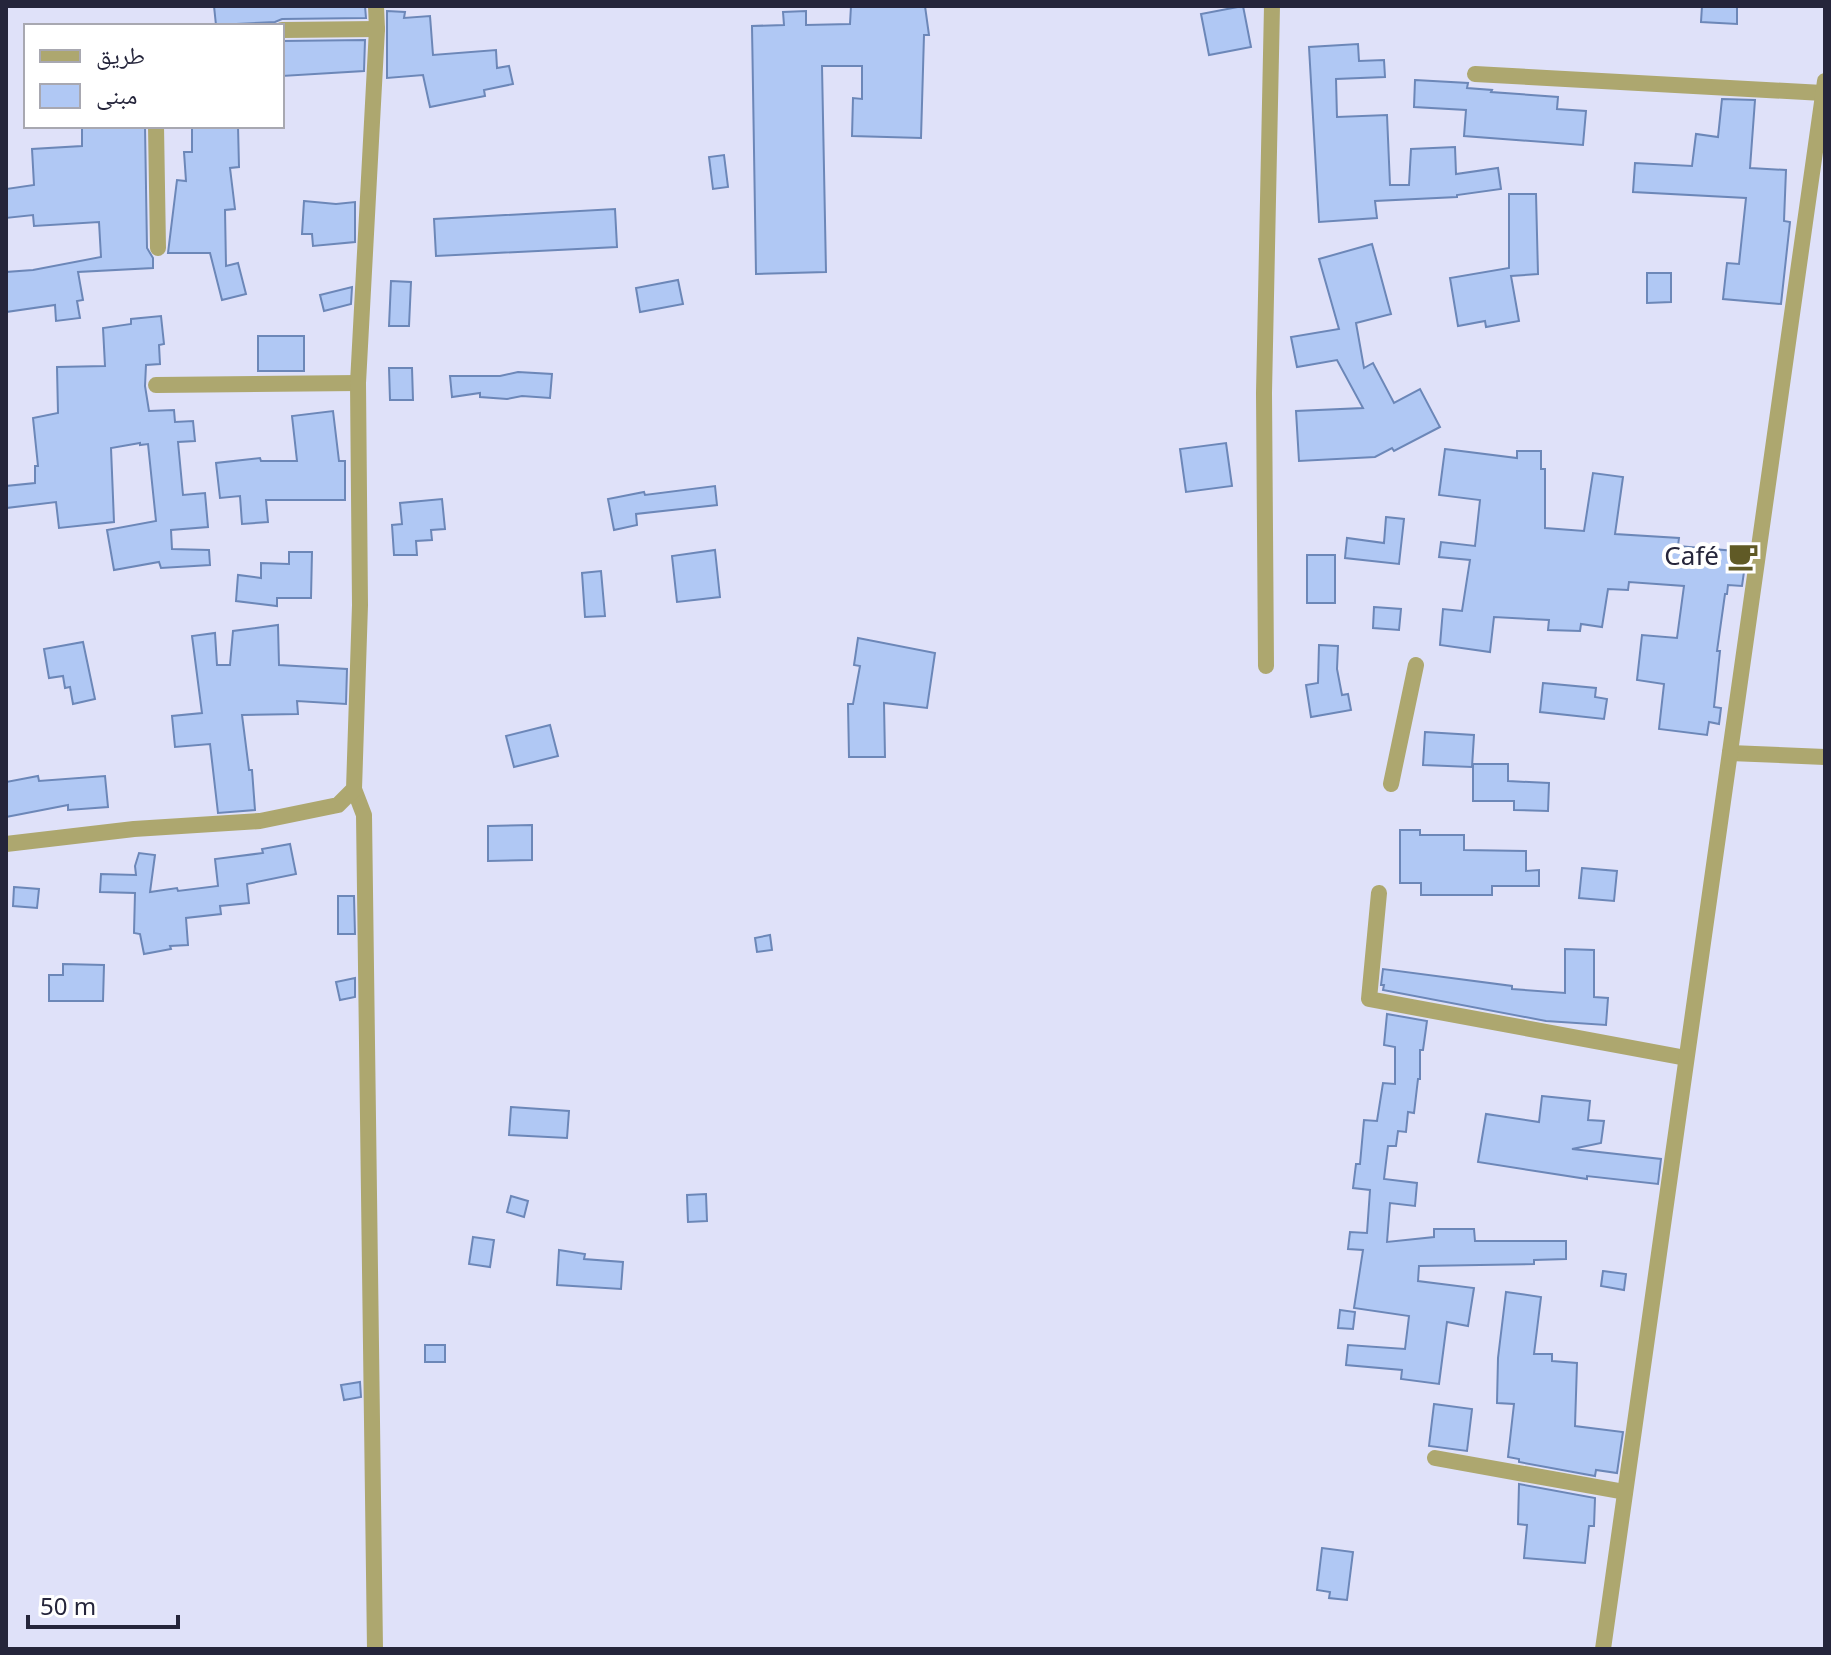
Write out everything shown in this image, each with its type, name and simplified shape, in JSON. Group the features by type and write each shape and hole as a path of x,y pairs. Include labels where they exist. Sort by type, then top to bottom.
{"street":[{"path":"375,1649 364,815 354,789 360,605 358,383 376,6"},
{"path":"1266,666 1264,393 1272,6"},
{"path":"284,30 377,29"},
{"path":"1475,74 1824,87 1823,112 1603,1649"},
{"path":"156,128 158,248"},
{"path":"156,385 358,383"},
{"path":"1391,784 1416,665"},
{"path":"1730,753 1825,757"},
{"path":"6,844 134,829 260,821 338,805 354,789"},
{"path":"1379,893 1369,999 1686,1058"},
{"path":"1435,1458 1625,1492"}],"building":[{"path":"214,6 365,6 366,18 282,19 275,22 216,24"},
{"path":"851,6 925,6 929,35 924,35 921,138 852,136 853,98 862,99 862,66 822,66 826,272 756,274 752,26 784,25 783,12 806,11 806,25 850,24"},
{"path":"1243,6 1251,47 1209,55 1201,14"},
{"path":"1702,6 1737,6 1737,24 1701,22"},
{"path":"387,11 405,12 404,18 430,16 433,55 496,50 497,68 509,66 513,84 484,90 485,96 430,107 423,75 387,78"},
{"path":"365,40 364,71 284,76 284,41"},
{"path":"1358,44 1359,61 1384,60 1385,77 1336,79 1337,117 1387,115 1390,185 1409,185 1411,149 1455,147 1456,174 1498,168 1501,189 1457,197 1375,201 1377,218 1319,222 1309,47"},
{"path":"1415,80 1468,83 1467,88 1491,92 1558,97 1557,109 1586,111 1583,145 1464,136 1466,110 1414,107"},
{"path":"1722,99 1755,100 1750,168 1786,170 1784,221 1790,222 1781,304 1723,299 1727,263 1739,264 1746,198 1633,192 1635,163 1692,166 1696,134 1718,137"},
{"path":"82,128 145,128 147,248 153,258 153,268 78,272 83,300 77,301 80,318 56,321 55,305 6,312 6,272 101,257 99,222 34,226 33,215 6,218 6,189 34,185 32,149 82,146"},
{"path":"192,128 238,128 239,167 230,168 235,209 225,210 226,266 238,263 246,294 222,300 210,253 168,253 177,180 186,181 184,152 192,152"},
{"path":"724,155 728,187 713,189 709,157"},
{"path":"1509,194 1536,194 1538,274 1511,276 1519,321 1486,327 1485,321 1458,326 1450,278 1509,268"},
{"path":"304,201 355,202 355,242 313,246 312,234 302,234"},
{"path":"615,209 617,247 436,256 434,219"},
{"path":"1372,244 1391,314 1356,323 1364,368 1373,363 1394,403 1420,389 1440,427 1394,451 1392,448 1375,457 1299,461 1296,411 1363,408 1337,360 1297,367 1291,337 1339,329 1319,259"},
{"path":"1647,273 1671,273 1671,302 1647,303"},
{"path":"678,280 683,304 640,312 636,288"},
{"path":"391,281 411,282 409,326 389,326"},
{"path":"352,287 351,304 324,311 320,295"},
{"path":"161,316 164,344 159,345 160,364 146,365 149,411 174,410 175,422 193,421 195,441 178,442 183,495 205,493 208,527 171,530 172,549 209,550 210,565 161,568 159,562 114,570 107,530 156,521 148,444 111,448 114,522 59,528 56,502 6,508 6,486 35,483 35,466 38,466 33,418 58,413 57,367 105,366 103,328 131,324 131,319"},
{"path":"258,336 304,336 304,371 258,371"},
{"path":"389,368 412,368 413,400 390,400"},
{"path":"518,372 552,374 550,398 522,396 507,399 480,397 480,393 452,397 450,376 500,376"},
{"path":"333,411 339,461 345,461 345,500 266,500 268,522 242,524 240,496 220,498 216,463 260,458 261,461 297,461 292,416"},
{"path":"1226,443 1232,486 1186,492 1180,449"},
{"path":"1445,449 1517,458 1517,451 1541,451 1541,469 1545,469 1545,528 1584,531 1593,473 1623,477 1615,534 1679,538 1678,546 1735,551 1734,556 1746,558 1742,586 1728,585 1725,594 1717,651 1720,651 1714,707 1721,708 1719,724 1709,722 1707,735 1659,729 1664,684 1637,680 1642,635 1677,638 1684,586 1629,582 1628,590 1608,589 1602,627 1581,624 1580,631 1548,630 1549,620 1494,617 1490,652 1440,645 1443,609 1462,611 1470,560 1439,557 1441,542 1475,546 1480,500 1439,495"},
{"path":"715,486 717,505 636,514 637,525 614,530 608,499 644,492 645,495"},
{"path":"442,499 445,529 431,530 432,540 416,541 417,555 394,555 392,525 402,524 400,503"},
{"path":"1386,517 1404,519 1399,564 1345,558 1347,538 1384,543"},
{"path":"715,550 720,597 677,602 672,556"},
{"path":"289,552 312,552 311,598 277,598 277,606 236,601 238,575 261,578 261,563 289,564"},
{"path":"1307,555 1335,555 1335,603 1307,603"},
{"path":"601,571 605,616 585,617 582,573"},
{"path":"1374,607 1401,609 1399,630 1373,628"},
{"path":"278,625 279,665 347,669 346,704 297,701 298,714 242,715 249,770 252,770 255,810 218,813 210,744 175,747 172,716 202,713 192,636 215,633 217,665 230,665 233,631"},
{"path":"858,638 935,653 927,708 884,703 885,757 849,757 848,704 853,704 860,666 854,665"},
{"path":"83,642 95,699 73,704 70,687 65,688 63,676 49,678 44,649"},
{"path":"1319,645 1338,646 1337,669 1342,695 1348,694 1351,710 1311,717 1306,685 1318,683"},
{"path":"1543,683 1596,688 1595,697 1607,699 1604,719 1540,712"},
{"path":"550,725 558,756 514,767 506,736"},
{"path":"1425,732 1474,735 1472,767 1423,765"},
{"path":"1473,764 1508,764 1508,781 1549,783 1548,811 1514,810 1514,801 1473,801"},
{"path":"38,776 39,781 105,776 108,807 68,810 68,805 6,817 6,782"},
{"path":"532,825 532,860 488,861 488,826"},
{"path":"1400,830 1420,830 1420,835 1464,835 1464,850 1526,851 1526,871 1539,870 1539,886 1492,886 1492,895 1421,895 1421,883 1400,883"},
{"path":"290,844 296,874 247,884 249,903 220,906 221,914 186,918 188,945 170,946 171,949 144,954 140,934 134,933 135,893 100,892 101,874 136,875 139,853 155,855 150,892 177,888 178,891 218,886 215,859 263,853 262,849"},
{"path":"1582,868 1617,871 1614,901 1579,898"},
{"path":"14,887 39,889 37,908 13,906"},
{"path":"338,896 354,896 355,934 338,934"},
{"path":"770,935 772,950 757,952 755,938"},
{"path":"1565,949 1594,950 1594,997 1608,998 1606,1025 1546,1021 1383,990 1384,985 1381,985 1383,969 1512,986 1512,989 1565,993"},
{"path":"63,964 104,965 103,1001 49,1001 49,975 63,975"},
{"path":"355,978 355,997 340,1000 336,982"},
{"path":"1387,1014 1427,1021 1423,1050 1420,1050 1420,1079 1414,1113 1408,1112 1406,1132 1398,1131 1396,1146 1388,1146 1384,1179 1417,1183 1415,1206 1390,1203 1387,1242 1434,1237 1434,1229 1474,1229 1475,1241 1566,1241 1566,1259 1534,1260 1534,1264 1419,1266 1418,1281 1474,1288 1468,1326 1447,1322 1439,1384 1401,1379 1402,1370 1346,1365 1348,1345 1405,1349 1409,1316 1354,1308 1363,1250 1348,1249 1350,1232 1367,1233 1370,1190 1353,1188 1356,1164 1360,1164 1364,1120 1377,1121 1383,1083 1395,1084 1395,1047 1384,1045"},
{"path":"1542,1096 1590,1101 1588,1120 1604,1121 1601,1143 1572,1149 1661,1159 1658,1184 1587,1176 1587,1179 1478,1162 1486,1114 1539,1122"},
{"path":"511,1107 569,1111 567,1138 509,1135"},
{"path":"706,1194 707,1221 688,1222 687,1195"},
{"path":"511,1196 528,1201 524,1217 507,1212"},
{"path":"473,1237 494,1240 490,1267 469,1264"},
{"path":"559,1250 585,1254 584,1259 623,1262 621,1289 557,1285"},
{"path":"1603,1271 1626,1274 1624,1290 1601,1286"},
{"path":"1506,1292 1541,1297 1534,1354 1552,1354 1552,1361 1577,1363 1575,1426 1623,1432 1617,1473 1596,1470 1595,1476 1519,1462 1519,1459 1508,1457 1514,1404 1497,1403 1498,1358"},
{"path":"1340,1310 1355,1312 1353,1329 1338,1328"},
{"path":"425,1345 445,1345 445,1362 425,1362"},
{"path":"360,1382 361,1397 344,1400 341,1385"},
{"path":"1434,1404 1472,1409 1467,1451 1429,1446"},
{"path":"1519,1484 1595,1498 1594,1526 1589,1526 1585,1563 1524,1558 1527,1525 1518,1524"},
{"path":"1322,1548 1353,1552 1347,1600 1329,1598 1330,1592 1317,1590"}],"place":[{"name":"Café","path":"1743,556"}]}
